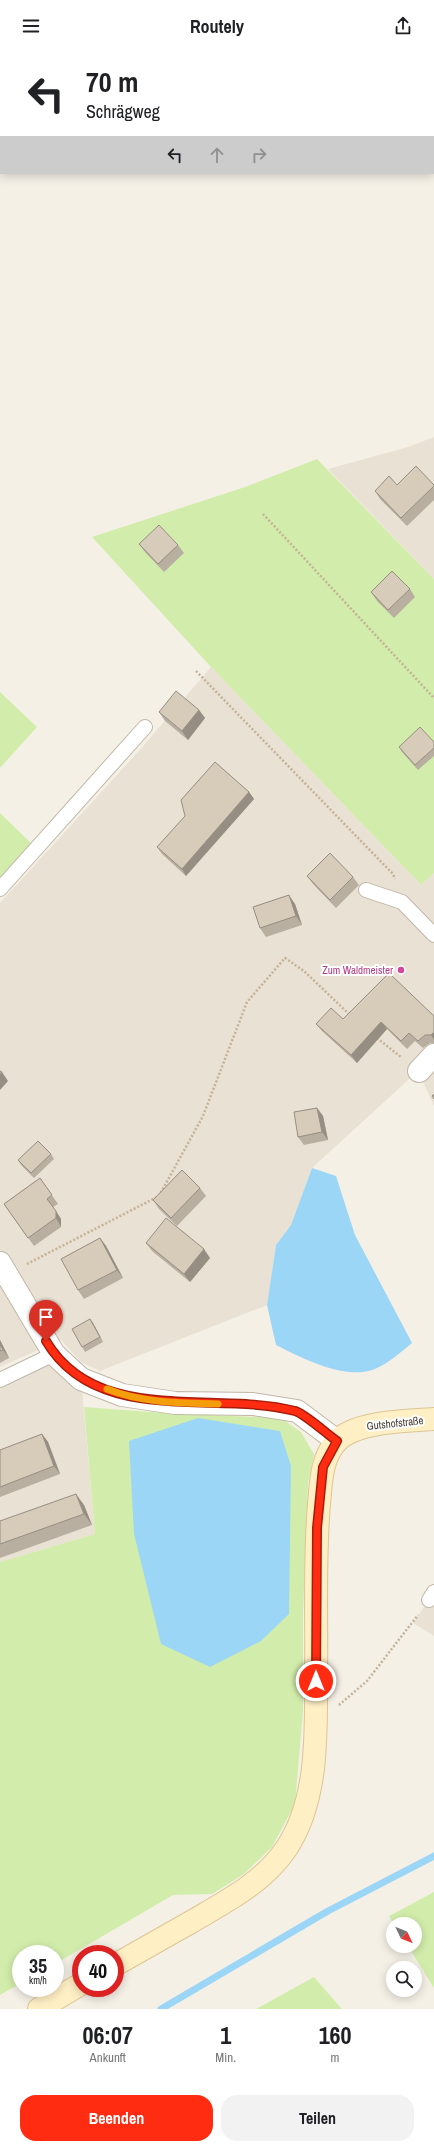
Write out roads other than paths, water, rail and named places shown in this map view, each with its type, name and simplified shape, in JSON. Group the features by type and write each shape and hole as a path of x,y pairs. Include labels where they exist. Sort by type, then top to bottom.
{"street":[{"path":"419,1071 434,1055"},
{"path":"4,1269 54,1354 81,1379 122,1395 174,1403 253,1404 297,1411 337,1441 323,1467 317,1528 316,1712 311,1780 300,1824 285,1850 270,1868 240,1894 124,1960"},
{"name":"Gutshofstraße","path":"337,1441 361,1427 384,1423 434,1419"},
{"path":"39,2009 72,1989"}],"lane":[{"path":"0,889 145,727"},
{"path":"366,890 402,902 434,935"},
{"path":"0,1380 54,1354"}],"water":[{"path":"312,1168 336,1176 355,1235 412,1343 390,1361 375,1369 363,1372 337,1370 298,1356 276,1345 267,1305 276,1245 291,1225"},
{"path":"198,1418 280,1431 291,1466 289,1614 261,1641 210,1667 161,1644 134,1534 129,1441"}],"waterway":[{"path":"161,2009 328,1911 434,1856"}],"place":[{"name":"Zum Waldmeister","path":"401,970"}]}
